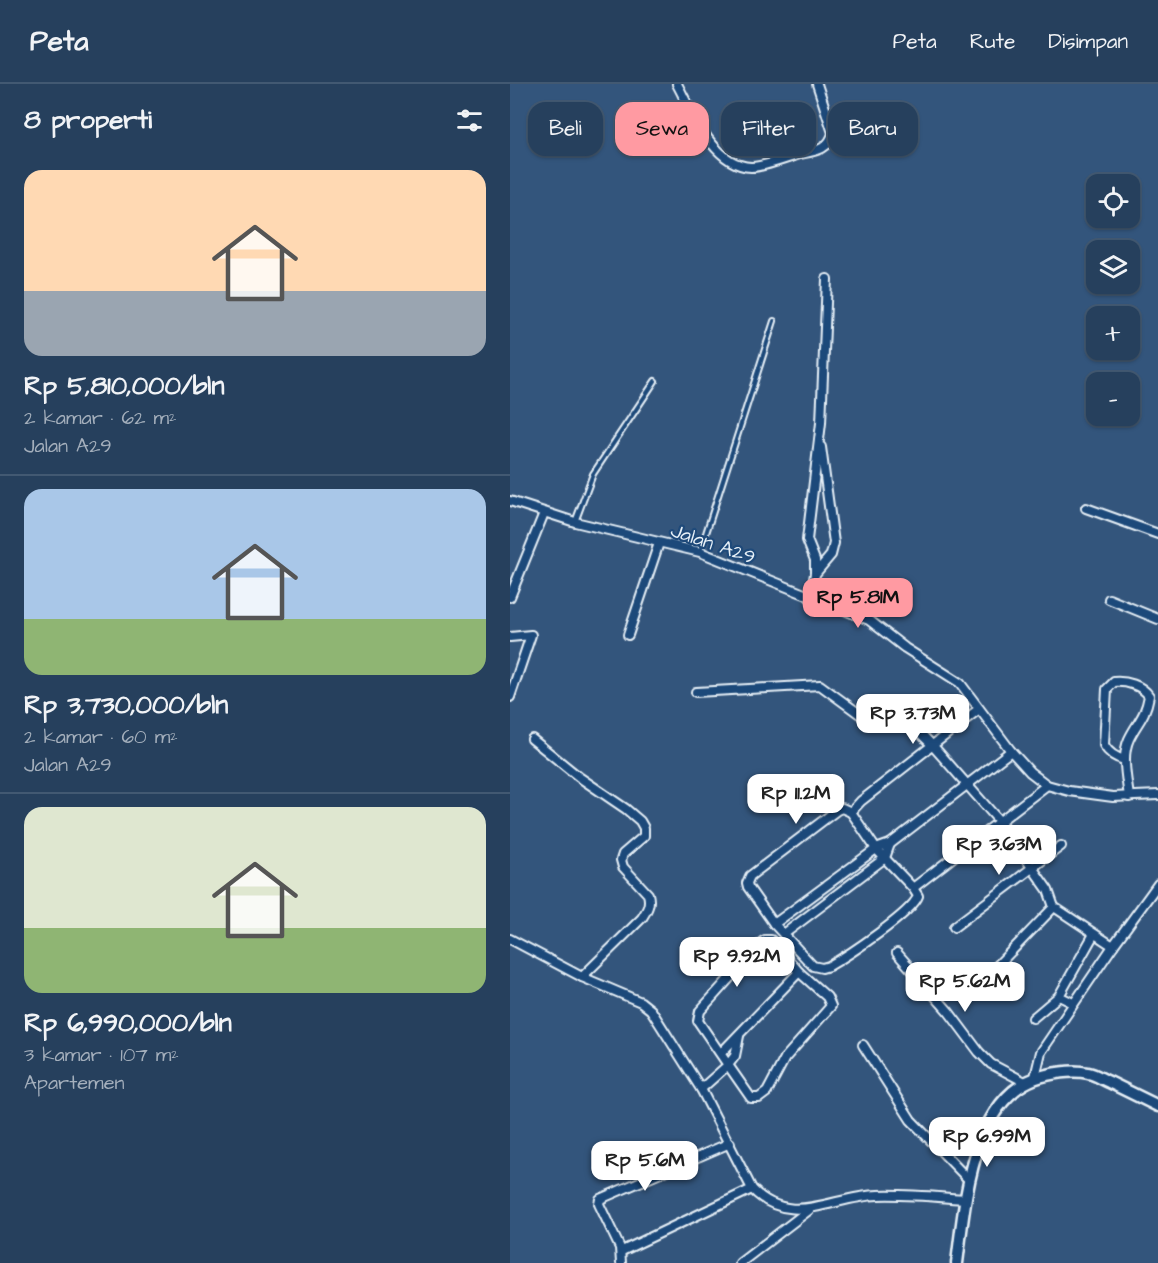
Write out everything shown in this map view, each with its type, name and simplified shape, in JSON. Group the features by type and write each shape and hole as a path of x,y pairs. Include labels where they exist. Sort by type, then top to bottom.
{"street":[{"path":"676,84 708,139 724,157 736,164 752,167 820,149 831,141 832,133 817,84"},
{"path":"810,598 815,574 815,560 807,540 819,437 828,279"},
{"path":"815,574 821,570 831,555 834,543 819,437"},
{"name":"Jalan A29","path":"510,501 575,522 700,552 869,620 905,648 960,683 1011,751 1030,772 1047,785 1069,791 1129,797 1158,795"},
{"path":"1086,508 1158,534"},
{"path":"510,597 544,513"},
{"path":"628,635 659,543"},
{"path":"1109,598 1158,619"},
{"path":"510,637 531,635 510,697"},
{"path":"1125,760 1116,758 1107,751 1104,745 1107,689 1114,682 1137,686 1149,696 1146,711 1128,741 1125,760 1129,797"},
{"path":"696,692 820,685 865,718 914,728 933,746 1000,822 1048,890 1054,908 1113,945"},
{"path":"851,812 861,801 979,709"},
{"path":"532,739 579,777 626,809 640,821 644,828 644,836 623,854 621,860 623,867 648,894 650,900 648,908 642,918 582,976"},
{"path":"774,924 876,849 890,844 1011,751"},
{"path":"913,888 1047,785"},
{"path":"842,808 851,812 876,849 918,896 913,905 873,937 829,966 822,968 813,966 774,924 748,887 747,880 837,810 842,808"},
{"path":"784,934 885,858 890,844"},
{"path":"954,927 1061,846"},
{"path":"1030,1079 1041,1052 1073,1003 1158,884"},
{"path":"995,968 1054,908"},
{"path":"1033,1018 1059,996 1094,934"},
{"path":"510,939 582,976 641,1002 651,1010 701,1089 752,1190 762,1200 787,1209 810,1209 845,1199 876,1195 965,1198"},
{"path":"771,940 799,972 827,997 831,1006 785,1058 767,1092 755,1100 751,1098 721,1053 698,1017 700,1011 762,942 771,940"},
{"path":"897,953 991,1064 1030,1079"},
{"path":"721,1053 799,972"},
{"path":"1059,996 1073,1003"},
{"path":"701,1089 735,1056 740,1035"},
{"path":"862,1045 911,1120 969,1180"},
{"path":"957,1263 965,1198 981,1138 998,1106 1030,1079 1061,1072 1089,1073 1158,1106"},
{"path":"621,1263 622,1251 599,1204 600,1198 730,1143"},
{"path":"622,1251 752,1190"},
{"path":"740,1263 810,1209"}],"lane":[{"path":"700,552 774,321"},
{"path":"575,522 593,474 655,381"}]}
